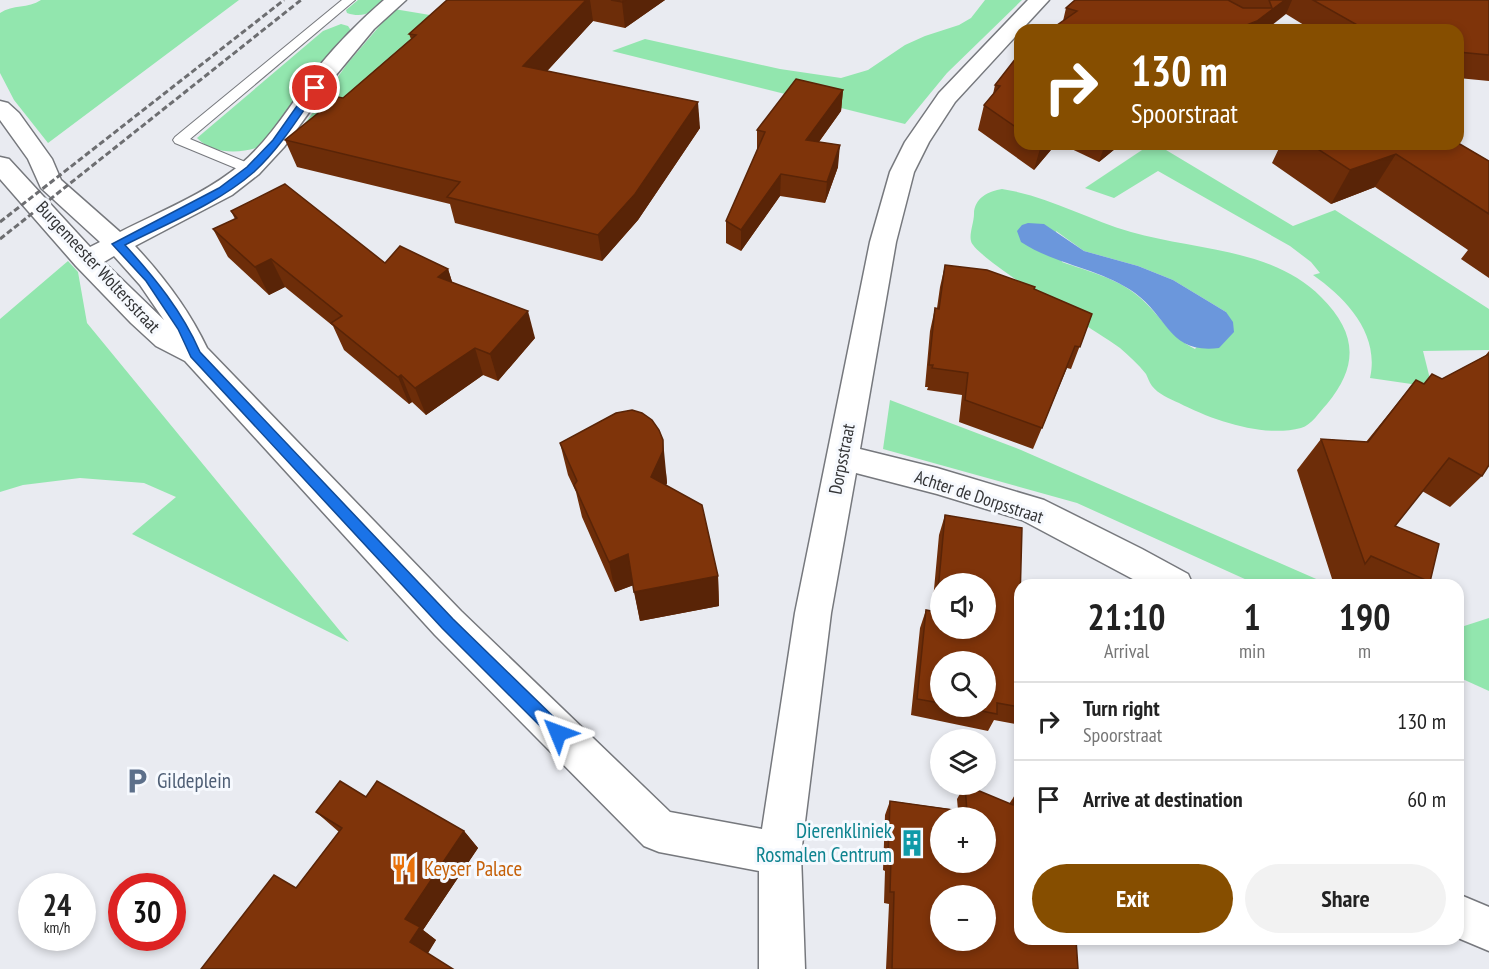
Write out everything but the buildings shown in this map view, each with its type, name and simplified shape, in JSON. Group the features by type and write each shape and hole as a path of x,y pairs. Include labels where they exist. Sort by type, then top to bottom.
{"street":[{"path":"86,260 223,190 250,170 276,142 328,70 367,25 396,0"},
{"name":"Dorpsstraat","path":"1017,24 1039,0"},
{"name":"Dorpsstraat","path":"782,969 780,854 813,613 883,242 902,172 917,142 947,99 1014,27"},
{"path":"0,108 11,118 40,159 41,190"},
{"path":"0,164 41,190"},
{"name":"Burgemeester Woltersstraat","path":"41,190 118,244 150,279 183,327 195,354"},
{"name":"Burgemeester Woltersstraat","path":"41,190 86,260 164,337 195,354 448,623 659,831 780,854"},
{"name":"Achter de Dorpsstraat","path":"842,457 938,481 1032,510 1130,559 1164,579"},
{"path":"1464,919 1489,930"}],"lane":[{"path":"250,170 180,140 349,0"}],"green space":[{"path":"41,0 239,0 48,143 14,100 0,73 0,13"},
{"path":"358,0 385,0 368,13 353,15 347,13 346,10"},
{"path":"985,0 1022,0 947,73 905,124 612,51 645,39 780,69 841,78 868,70 905,45 925,36 959,25 971,18"},
{"path":"394,9 442,17 314,134 299,132 347,64"},
{"path":"341,24 348,26 352,32 259,147 243,151 218,150 197,138 323,31"},
{"path":"1142,150 1166,150 1293,226 1335,210 1489,309 1489,350 1423,351 1432,387 1370,378 1372,362 1370,347 1358,319 1337,295 1313,275 1320,273 1311,262 1290,246 1158,171 1114,198 1085,188"},
{"path":"997,190 1019,192 1051,202 1131,232 1231,253 1280,269 1302,281 1321,297 1342,323 1350,349 1345,376 1327,404 1309,424 1301,428 1286,430 1271,431 1238,426 1164,396 1155,389 1143,370 1120,348 1014,278 977,250 971,241 975,208 983,196","holes":["1056,231 1084,251 1138,266 1173,280 1226,312 1195,349 1178,338 1145,303 1121,284 1062,262"]},
{"path":"68,261 78,272 87,323 349,642 132,534 176,497 144,483 80,478 23,485 0,492 0,319"},
{"path":"890,400 1021,450 1316,579 1245,579 1077,503 883,449"},
{"path":"1489,618 1489,691 1464,680 1464,626"}],"water":[{"path":"1044,224 1084,251 1138,266 1173,280 1226,312 1233,322 1234,332 1219,348 1202,348 1179,340 1135,293 1108,278 1049,256 1021,242 1017,231 1022,225"}],"railway":[{"path":"0,222 284,0"},
{"path":"0,239 301,0"}],"place":[{"name":"Gildeplein","path":"137,781"},
{"name":"Dierenkliniek Rosmalen Centrum","path":"912,843"},
{"name":"Keyser Palace","path":"404,869"}],"route":[{"path":"315,88 276,142 250,170 223,190 118,244 150,279 183,327 195,354 448,623 558,733"}]}
